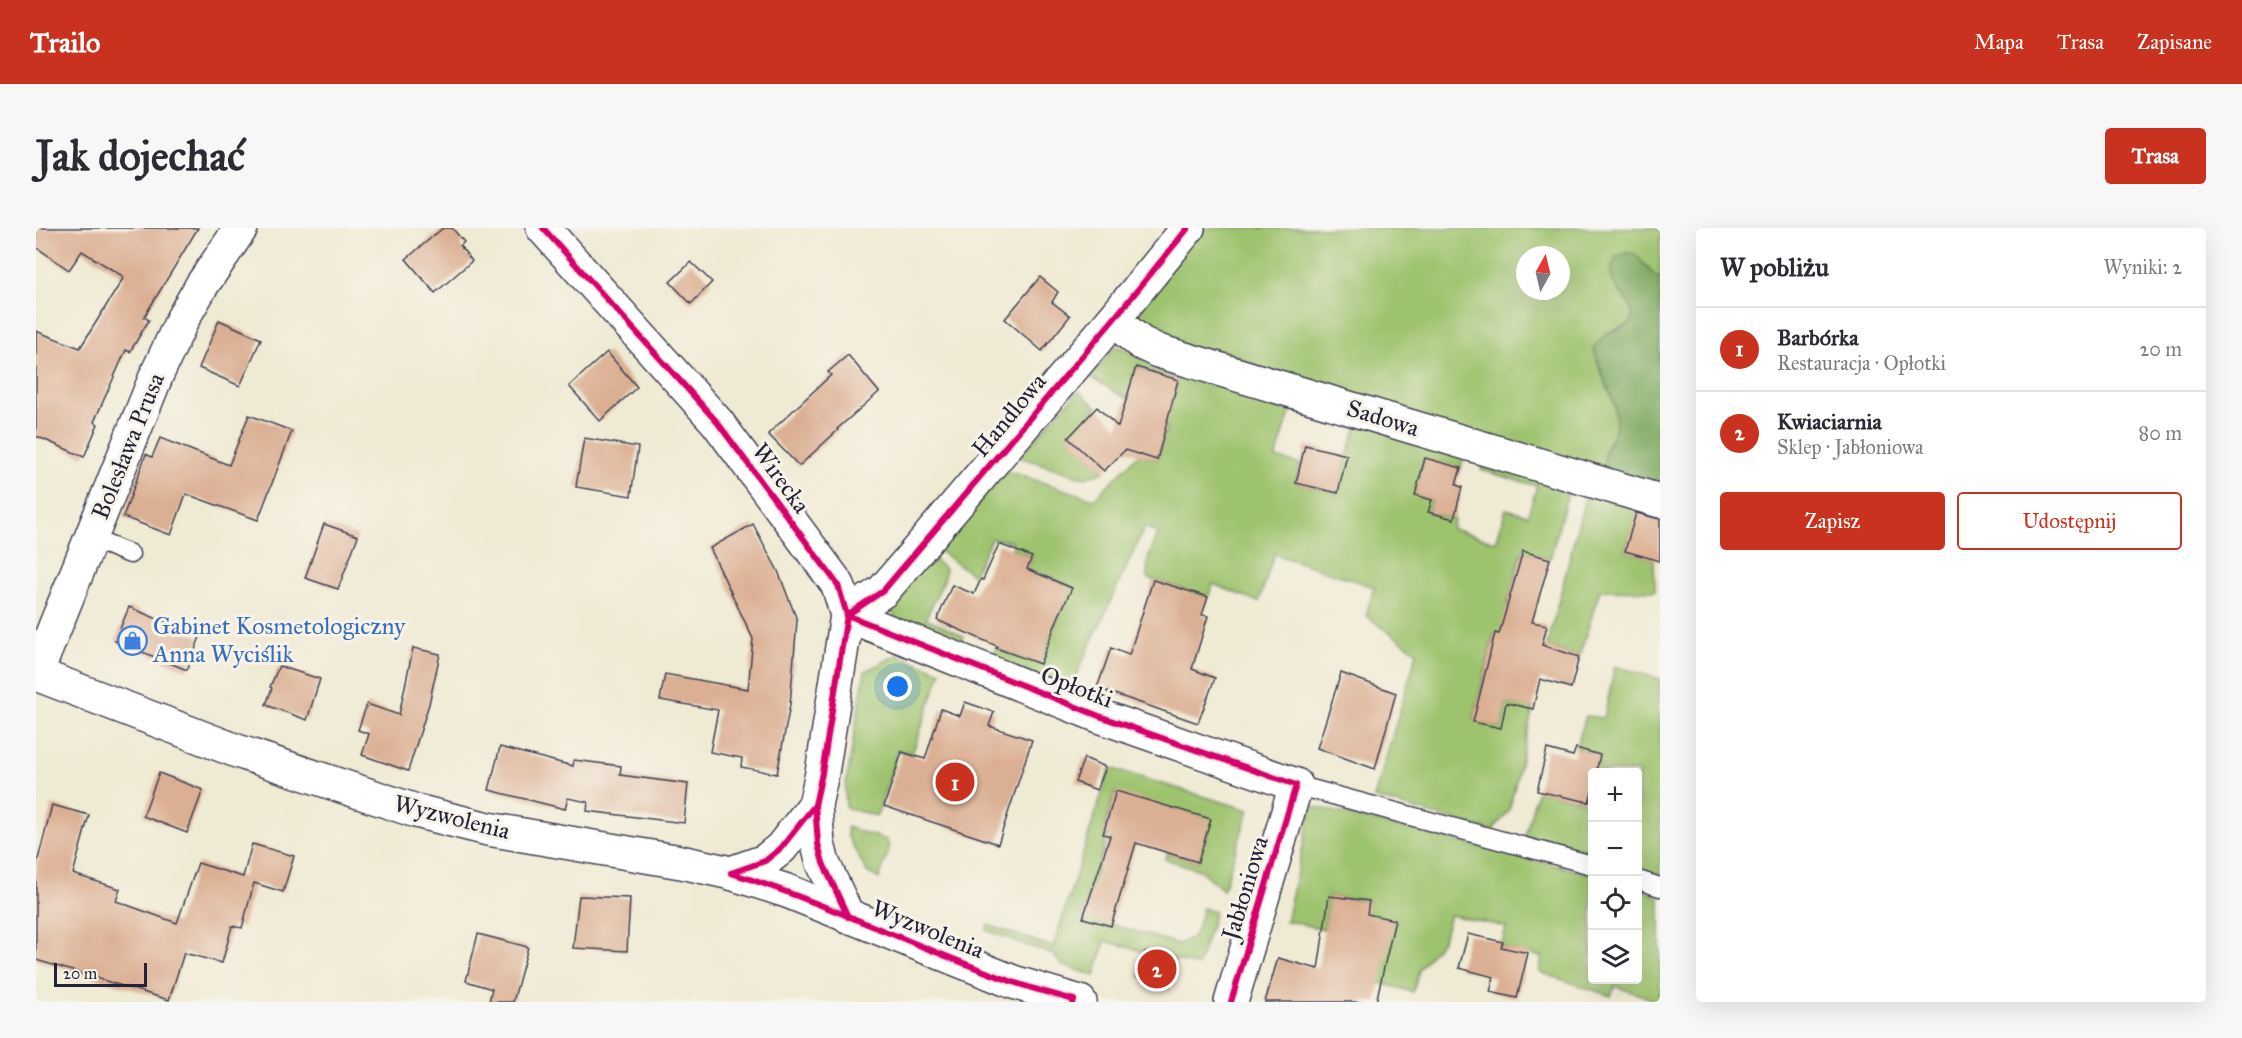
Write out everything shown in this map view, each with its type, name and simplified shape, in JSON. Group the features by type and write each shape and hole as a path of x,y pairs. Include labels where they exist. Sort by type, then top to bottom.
{"street":[{"name":"Bolesława Prusa","path":"36,674 157,374 183,318 202,285 241,228"},
{"name":"Wirecka","path":"543,228 717,422 838,585 847,615 815,805 818,844 848,916"},
{"name":"Handlowa","path":"847,615 883,591 1188,228"},
{"name":"Sadowa","path":"1113,320 1141,343 1158,351 1660,501"},
{"name":"Opłotki","path":"847,615 1099,716 1296,784"},
{"name":"Wyzwolenia","path":"36,674 237,751 416,811 488,829 681,862 731,873 787,891 1013,982 1076,1002"},
{"name":"Jabłoniowa","path":"1231,1002 1296,784"},
{"name":"Wirecka","path":"731,873 765,861 781,848 815,805"}],"lane":[{"path":"90,538 130,554"},
{"name":"Opłotki","path":"1296,784 1588,864"},
{"path":"1642,881 1660,887"}],"green space":[{"path":"1199,228 1660,228 1660,277 1656,277 1635,254 1611,271 1615,285 1630,305 1632,315 1631,323 1606,333 1597,362 1615,406 1616,427 1605,451 1604,466 1610,475 1144,333 1134,314"},
{"path":"1627,253 1635,254 1655,276 1660,277 1660,489 1610,475 1604,466 1605,451 1616,427 1615,406 1594,351 1604,336 1631,323 1630,307 1615,285 1611,271 1616,257"},
{"path":"1115,346 1294,400 1276,458 1300,464 1296,483 1338,493 1347,455 1357,427 1312,416 1314,407 1464,453 1461,468 1425,459 1415,495 1432,500 1428,512 1454,519 1452,529 1496,542 1506,509 1528,515 1537,486 1481,470 1485,459 1570,485 1550,559 1522,551 1507,605 1510,607 1521,640 1494,634 1473,721 1501,728 1506,703 1533,708 1509,811 1492,831 1374,798 1417,652 1366,616 1374,587 1274,554 1259,602 1213,584 1208,597 1147,578 1148,559 1158,533 1145,527 1073,682 1060,690 991,660 996,648 1040,664 1072,587 1044,575 1035,592 1021,583 1032,557 1012,549 1011,541 991,539 973,575 935,548 1007,471 1094,499 1139,454 1157,460 1167,427 1140,420 1169,413 1178,380 1136,367 1132,381 1138,384 1133,402 1090,377"},
{"path":"1078,391 1097,407 1069,438 1104,471 1085,478 1019,457"},
{"path":"1587,490 1638,509 1625,551 1654,559 1655,591 1600,590 1579,657 1547,646"},
{"path":"929,555 945,569 944,580 926,618 964,636 959,647 896,620 893,612 896,594 908,577"},
{"path":"897,655 941,672 912,754 898,750 877,816 846,808 845,790 865,671"},
{"path":"1615,666 1660,679 1658,712 1660,713 1660,875 1642,871 1642,768 1597,768 1600,755 1576,748 1586,716 1604,718"},
{"path":"1110,768 1249,810 1223,890 1200,870 1165,859 1167,853 1198,862 1210,819 1115,792 1103,834 1108,835 1082,916 1179,944 1195,935 1203,908 1215,912 1198,966 1105,941 1095,976 1062,965 1053,955 986,930 988,925 1053,947"},
{"path":"1537,791 1588,802 1588,857 1524,840"},
{"path":"1312,806 1588,873 1588,984 1642,984 1642,890 1660,897 1660,1002 1615,986 1611,996 1539,972 1542,957 1501,947 1506,927 1450,915 1443,939 1420,968 1413,992 1380,983 1365,934 1369,901 1329,896 1324,929 1286,921"},
{"path":"847,827 887,840 889,850 879,879 867,872 847,835"}],"building":[{"path":"36,228 198,228 144,317 149,320 130,352 126,350 94,422 98,424 84,457 36,436 36,331 80,348 124,277 82,251 69,270 36,247"},
{"path":"443,228 452,228 464,242 460,246 472,261 435,293 406,259"},
{"path":"691,262 712,282 691,304 670,282"},
{"path":"1040,277 1058,292 1052,302 1070,316 1042,351 1005,319"},
{"path":"219,320 261,339 240,386 199,368"},
{"path":"607,352 637,387 600,421 569,386"},
{"path":"848,355 879,392 799,466 768,434 831,375 828,372"},
{"path":"1136,367 1178,380 1157,460 1125,450 1104,471 1068,438 1097,407 1118,427"},
{"path":"249,415 292,431 258,520 186,494 171,535 123,517 146,454 152,457 160,438 229,465"},
{"path":"584,438 638,447 631,496 576,487"},
{"path":"1305,445 1347,455 1338,493 1296,483"},
{"path":"1425,458 1461,468 1456,485 1462,487 1454,519 1428,512 1432,500 1415,495"},
{"path":"1636,513 1660,519 1660,561 1625,551"},
{"path":"324,524 358,536 338,589 305,578"},
{"path":"753,524 778,571 797,620 790,705 777,774 741,767 742,758 710,752 718,710 660,700 665,674 748,689 753,639 710,548"},
{"path":"999,544 1032,557 1027,569 1072,588 1040,664 996,648 997,646 937,620 952,585 974,594"},
{"path":"1523,551 1550,559 1532,622 1547,625 1542,645 1579,657 1571,688 1540,679 1533,709 1506,703 1501,728 1473,722 1495,633 1499,634"},
{"path":"1153,580 1208,597 1202,615 1208,616 1192,669 1215,678 1198,723 1097,688 1111,648 1129,655"},
{"path":"129,607 200,637 187,670 115,641"},
{"path":"413,648 440,654 429,704 408,771 362,755 369,734 358,730 367,704 399,715"},
{"path":"279,666 320,679 307,720 266,705 272,688 270,687"},
{"path":"1341,673 1396,693 1375,769 1317,748"},
{"path":"965,702 994,712 989,726 1032,740 998,844 884,806 902,752 925,759 941,709 960,716"},
{"path":"500,747 573,766 574,760 621,766 620,775 688,784 684,823 587,811 588,802 568,798 565,809 489,790"},
{"path":"1576,748 1600,755 1597,768 1588,768 1588,802 1537,791 1547,749 1573,756"},
{"path":"1084,758 1106,767 1097,790 1075,782"},
{"path":"159,773 203,790 187,833 143,816"},
{"path":"1116,791 1211,819 1198,862 1136,843 1111,926 1083,918 1110,836 1103,834"},
{"path":"52,805 89,815 73,874 120,889 116,901 177,923 198,863 243,877 252,844 294,856 283,892 254,883 242,928 232,926 222,963 184,953 169,1000 36,960 36,867"},
{"path":"579,896 630,898 627,951 573,948"},
{"path":"1329,896 1369,901 1367,914 1395,920 1376,1002 1265,1002 1278,958 1318,969"},
{"path":"478,934 528,947 513,1002 489,1002 492,989 466,981"},
{"path":"1468,934 1503,942 1501,947 1528,953 1517,998 1490,992 1494,977 1459,968"},
{"path":"1145,952 1177,961 1170,986 1138,977"}],"cycle path":[{"path":"543,228 717,422 838,585 847,615 815,805 818,844 823,863 848,917"},
{"path":"847,615 883,591 1188,228"},
{"path":"847,615 1099,716 1296,785 1231,1002"},
{"path":"731,873 765,861 781,848 815,805"},
{"path":"731,873 802,898 978,969 1021,985 1074,1000 1073,1002"}],"place":[{"name":"Gabinet Kosmetologiczny Anna Wyciślik","path":"132,640"},
{"name":"Barbórka","path":"955,782"},
{"name":"Kwiaciarnia","path":"1157,969"}]}
